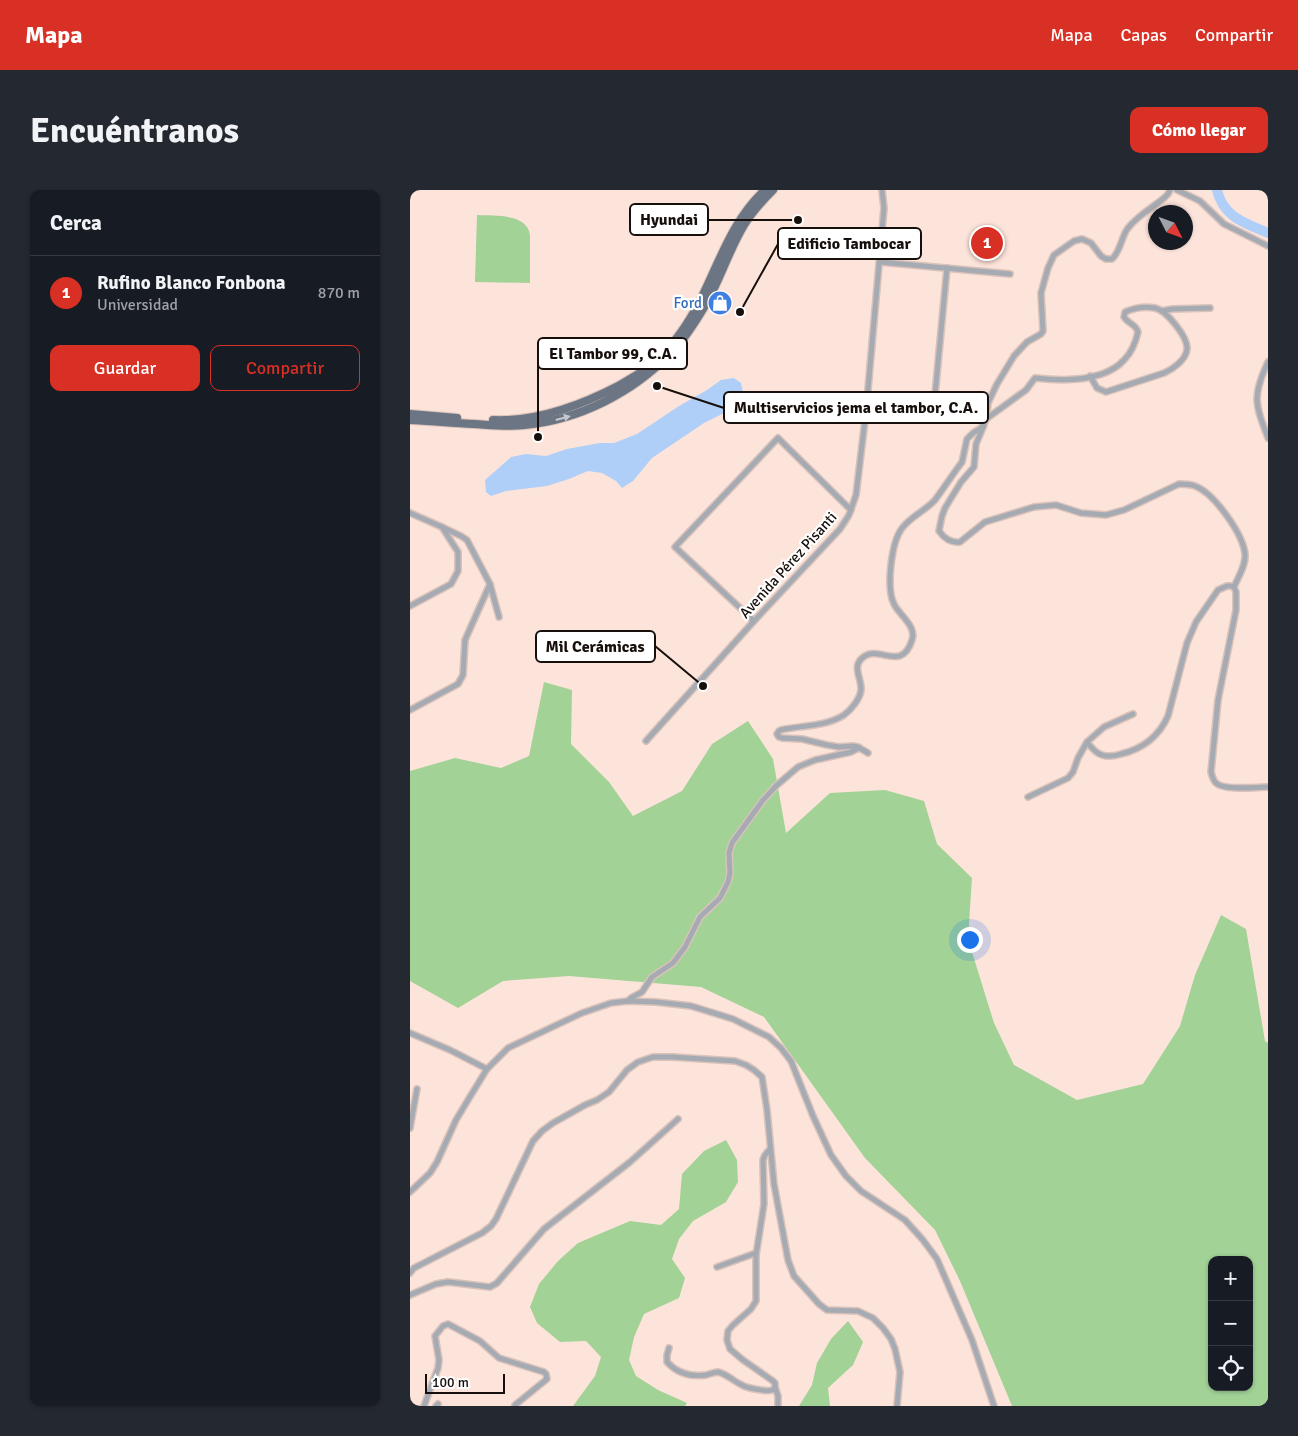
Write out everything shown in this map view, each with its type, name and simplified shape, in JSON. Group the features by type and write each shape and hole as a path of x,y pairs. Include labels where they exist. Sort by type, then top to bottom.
{"main road":[{"path":"410,414 496,420 526,418 587,401 635,376 656,361 682,336 738,223 764,190"},
{"path":"410,420 522,426 589,410 611,399 654,369 671,353 709,298 744,225 773,190"}],"street":[{"name":"Avenida Pérez Pisanti","path":"646,741 840,529 851,510 856,495 866,412 884,208 882,190"},
{"path":"1170,190 1164,198 1128,227 1117,253 1112,259 1106,259 1101,256 1091,243 1082,239 1074,241 1054,255 1041,293 1043,332 1027,342 1014,356 991,394 985,420 976,444 974,467 961,482 945,508 939,531 947,539 956,543 960,542 985,522 1034,507 1056,505 1081,513 1106,516 1124,510 1179,484 1189,484 1200,488 1225,512 1244,549 1245,560 1234,588 1236,592 1236,610 1218,700 1211,772 1216,784 1227,788 1268,787"},
{"path":"1177,190 1204,204 1224,224 1268,246"},
{"path":"880,262 1010,274"},
{"path":"866,412 933,416 947,268"},
{"path":"868,753 853,746 839,747 802,739 782,738 777,734 782,730 819,724 847,713 860,693 857,665 863,656 873,653 899,656 903,655 910,646 913,636 912,631 909,624 896,608 891,597 891,565 895,543 903,527 935,499 962,462 967,439 981,428 985,420 1026,390 1035,378 1057,381 1078,379 1109,371 1118,366 1130,353 1138,332 1135,326 1126,320 1124,312 1146,307 1162,311 1178,329 1187,345 1185,356 1172,369 1106,392 1097,388 1090,376"},
{"path":"1162,311 1210,308"},
{"path":"1268,362 1256,393 1258,412 1268,438"},
{"path":"754,621 675,547 778,438 851,510"},
{"path":"410,513 467,540 490,584 499,617"},
{"path":"410,606 451,584 458,571 458,552 442,527"},
{"path":"410,710 458,684 463,675 464,640 490,584"},
{"path":"1087,742 1100,755 1111,756 1138,749 1152,739 1168,716 1187,643 1196,622 1218,590 1227,586 1234,588"},
{"path":"1028,797 1068,778 1073,772 1087,742 1104,727 1133,714"},
{"path":"628,1001 642,992 652,977 673,963 685,947 700,917 720,898 730,873 729,853 732,843 763,800 798,767 815,760 851,752 859,748"},
{"path":"410,1192 434,1168 456,1120 487,1069 508,1048 582,1013 611,1003 628,1001 656,1002 691,1006 733,1019 769,1036 781,1048 791,1061 831,1155 846,1176 861,1191 904,1220 923,1240 936,1259 972,1340 994,1406"},
{"path":"410,1033 450,1050 487,1069"},
{"path":"410,1273 414,1268 482,1233 491,1226 502,1208 533,1141 553,1123 597,1100 608,1092 627,1070 638,1062 653,1057 735,1061 746,1065 762,1077 774,1184 788,1260 794,1276 826,1310 858,1312 873,1318 883,1328 895,1349 900,1372 897,1406"},
{"path":"410,1128 417,1089"},
{"path":"410,1295 436,1284 448,1282 480,1287 490,1287 497,1283 544,1229 630,1162 678,1119"},
{"path":"770,1149 763,1160 764,1204 756,1253 756,1301 751,1309 732,1325 728,1331 727,1340 730,1349 775,1383 778,1406"},
{"path":"717,1267 756,1253"},
{"path":"424,1406 438,1368 439,1360 435,1336 443,1326 448,1324 480,1341 498,1358 546,1374 547,1379 515,1405"},
{"path":"669,1348 667,1362 678,1371 690,1375 706,1375 716,1372 725,1374 743,1386 768,1391 775,1387"}],"green space":[{"path":"477,215 509,217 523,223 528,228 530,235 530,283 475,282"},
{"path":"544,682 572,690 571,744 609,782 633,816 682,791 712,744 748,721 773,759 786,833 830,793 885,790 924,801 937,844 972,878 968,939 994,1023 1014,1065 1077,1100 1143,1084 1180,1026 1195,975 1221,915 1246,929 1265,1041 1268,1043 1268,1406 1012,1406 960,1281 935,1230 865,1158 764,1017 701,987 569,976 503,981 458,1008 410,981 410,771 455,758 501,768 529,756"},
{"path":"726,1140 737,1160 738,1182 726,1202 693,1221 679,1239 672,1259 685,1278 679,1298 644,1314 634,1337 629,1360 636,1376 658,1390 687,1403 685,1406 573,1406 595,1376 601,1357 586,1341 560,1342 537,1323 530,1307 539,1284 558,1261 578,1243 630,1221 661,1225 679,1209 682,1174 704,1151"},
{"path":"848,1321 863,1342 853,1365 828,1388 830,1406 799,1406 812,1385 817,1363 831,1339"}],"water":[{"path":"734,378 741,383 743,392 736,407 704,423 652,458 633,481 622,488 616,481 602,473 588,471 547,486 506,491 491,496 486,492 485,480 511,457 526,454 546,456 567,449 600,443 614,443 637,434 721,380"}],"waterway":[{"path":"1217,190 1224,207 1230,213 1243,222 1268,233"}],"place":[{"name":"Hyundai","path":"798,220"},
{"name":"Rufino Blanco Fonbona","path":"987,243"},
{"name":"Ford","path":"720,303"},
{"name":"Edificio Tambocar","path":"740,312"},
{"name":"Multiservicios jema el tambor, C.A.","path":"657,386"},
{"name":"El Tambor 99, C.A.","path":"538,437"},
{"name":"Mil Cerámicas","path":"703,686"}]}
